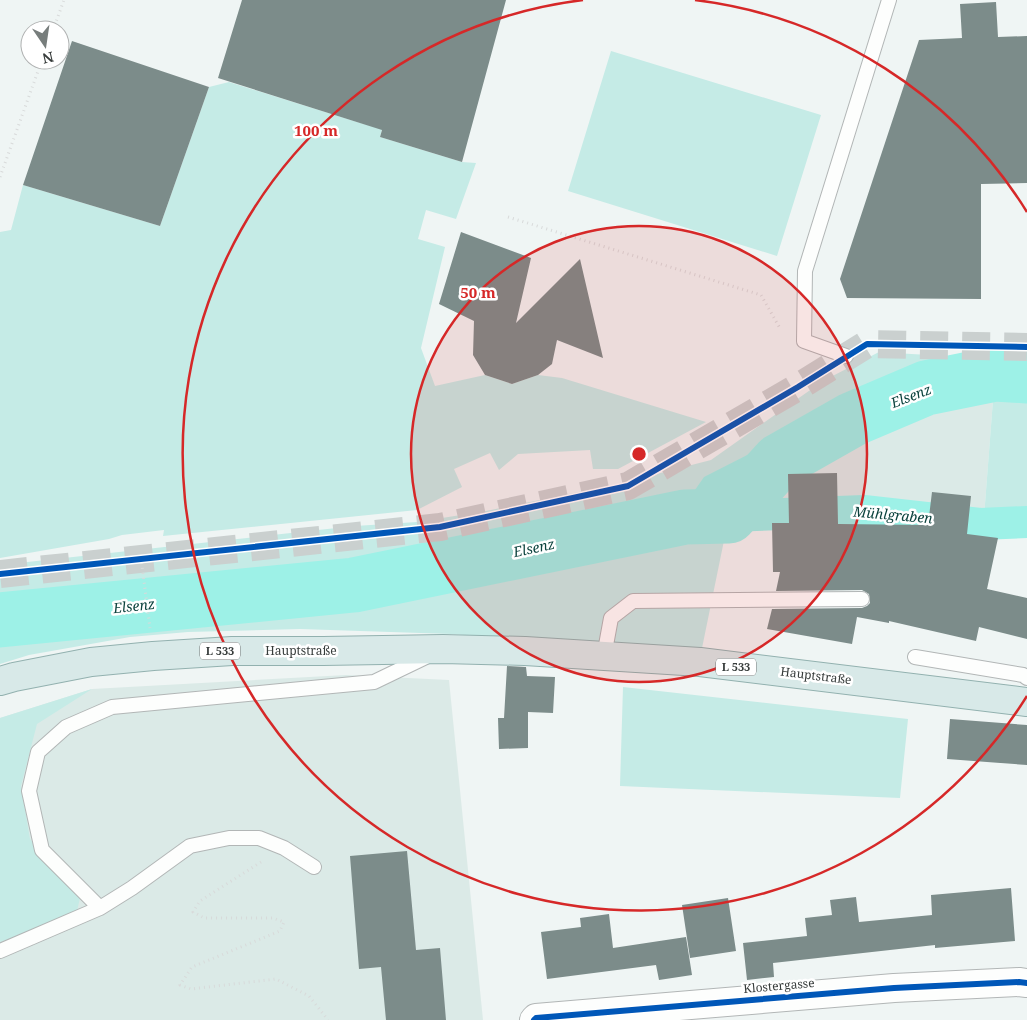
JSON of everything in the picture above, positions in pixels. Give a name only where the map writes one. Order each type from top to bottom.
[{"type":"main road","name":"Hauptstraße","points":[[0,681],[91,662],[232,650],[443,649],[525,651],[700,662],[1027,702]]},
{"type":"street","name":"Klostergasse","points":[[534,1020],[536,1018],[894,988],[1027,983]]},
{"type":"lane","points":[[846,356],[804,341],[805,271],[889,0]]},
{"type":"lane","points":[[604,656],[611,618],[633,601],[862,599]]},
{"type":"lane","points":[[100,908],[42,850],[29,791],[38,752],[66,728],[112,707],[374,682],[443,649]]},
{"type":"lane","points":[[915,658],[1023,675],[1027,678]]},
{"type":"lane","points":[[0,951],[100,908],[132,888],[190,846],[229,838],[259,838],[284,848],[314,867]]},
{"type":"path","points":[[57,20],[64,0]]},
{"type":"path","points":[[0,177],[38,70]]},
{"type":"path","points":[[508,217],[761,296],[786,339],[804,341]]},
{"type":"path","points":[[141,558],[150,630]]},
{"type":"path","points":[[284,848],[200,901],[193,912],[204,918],[274,918],[284,922],[280,931],[192,967],[180,984],[191,989],[276,979],[309,996],[328,1020]]},
{"type":"shaded area","points":[[611,51],[821,115],[777,256],[568,191]]},
{"type":"shaded area","points":[[229,82],[382,129],[380,137],[462,162],[476,163],[456,219],[426,210],[418,239],[445,247],[421,348],[435,386],[485,375],[512,384],[538,375],[562,378],[706,422],[618,469],[593,469],[590,450],[518,454],[499,470],[490,453],[454,469],[462,487],[417,510],[163,536],[164,530],[122,535],[109,539],[0,558],[0,232],[11,230],[23,185],[160,226],[209,87]]},
{"type":"shaded area","points":[[879,352],[1027,359],[1027,529],[983,530],[995,374],[926,388],[853,419],[759,449],[688,500],[680,520],[729,516],[701,653],[451,634],[300,629],[188,632],[130,637],[29,655],[0,664],[0,565],[355,526],[417,522],[486,511],[618,484],[711,460],[823,381]]},
{"type":"shaded area","points":[[995,374],[983,530],[859,515],[729,516],[779,461],[853,419],[926,388]]},
{"type":"shaded area","points":[[346,675],[449,680],[483,1020],[0,1020],[0,718],[92,689]]},
{"type":"shaded area","points":[[623,687],[908,719],[900,798],[620,786]]},
{"type":"shaded area","points":[[92,689],[37,724],[21,786],[30,839],[72,884],[80,898],[77,911],[61,921],[0,942],[0,718]]},
{"type":"water","points":[[853,419],[779,461],[729,516],[685,517],[688,500],[704,477],[759,449]]},
{"type":"building","points":[[242,0],[506,0],[462,162],[380,137],[382,130],[218,78]]},
{"type":"building","points":[[996,2],[998,37],[1027,36],[1027,183],[981,184],[981,299],[847,298],[840,279],[919,40],[962,38],[960,4]]},
{"type":"building","points":[[72,41],[209,87],[160,226],[23,185],[62,70],[70,70],[70,47]]},
{"type":"building","points":[[461,232],[531,258],[516,323],[580,259],[603,358],[557,340],[552,364],[538,375],[512,384],[485,375],[473,355],[474,321],[439,304]]},
{"type":"building","points":[[837,473],[838,524],[928,525],[932,492],[971,496],[967,534],[998,538],[987,589],[1027,598],[1027,639],[979,627],[976,641],[889,621],[889,623],[857,617],[852,644],[767,629],[772,609],[862,608],[870,603],[869,594],[862,590],[776,591],[780,572],[773,572],[772,523],[789,523],[788,474]]},
{"type":"building","points":[[507,666],[526,667],[527,676],[555,677],[553,713],[528,712],[528,748],[499,749],[498,718],[504,718]]},
{"type":"building","points":[[950,719],[1027,725],[1027,765],[947,759]]},
{"type":"building","points":[[407,851],[416,950],[440,948],[446,1020],[386,1020],[381,967],[359,969],[350,856]]},
{"type":"building","points":[[1011,888],[1015,941],[935,948],[935,945],[773,963],[774,977],[747,980],[743,943],[807,936],[805,918],[832,915],[830,900],[856,897],[859,922],[932,915],[931,895]]},
{"type":"building","points":[[728,898],[736,951],[690,958],[682,905]]},
{"type":"building","points":[[609,914],[613,948],[686,937],[692,975],[659,980],[656,965],[547,979],[541,932],[581,927],[580,918]]},
{"type":"waterway","name":"Elsenz","points":[[0,620],[354,585],[685,517],[729,516],[779,461],[853,419],[926,388],[995,374],[1027,376]]},
{"type":"waterway","name":"Mühlgraben","points":[[729,516],[864,511],[980,524],[1027,522]]},
{"type":"tunnel","points":[[0,574],[440,527],[628,486],[798,387],[867,344],[1027,347]]},
{"type":"cycle path","points":[[0,574],[440,527],[628,486],[798,387],[867,344],[1027,347]]},
{"type":"cycle path","points":[[534,1020],[536,1018],[894,988],[1027,983]]}]
